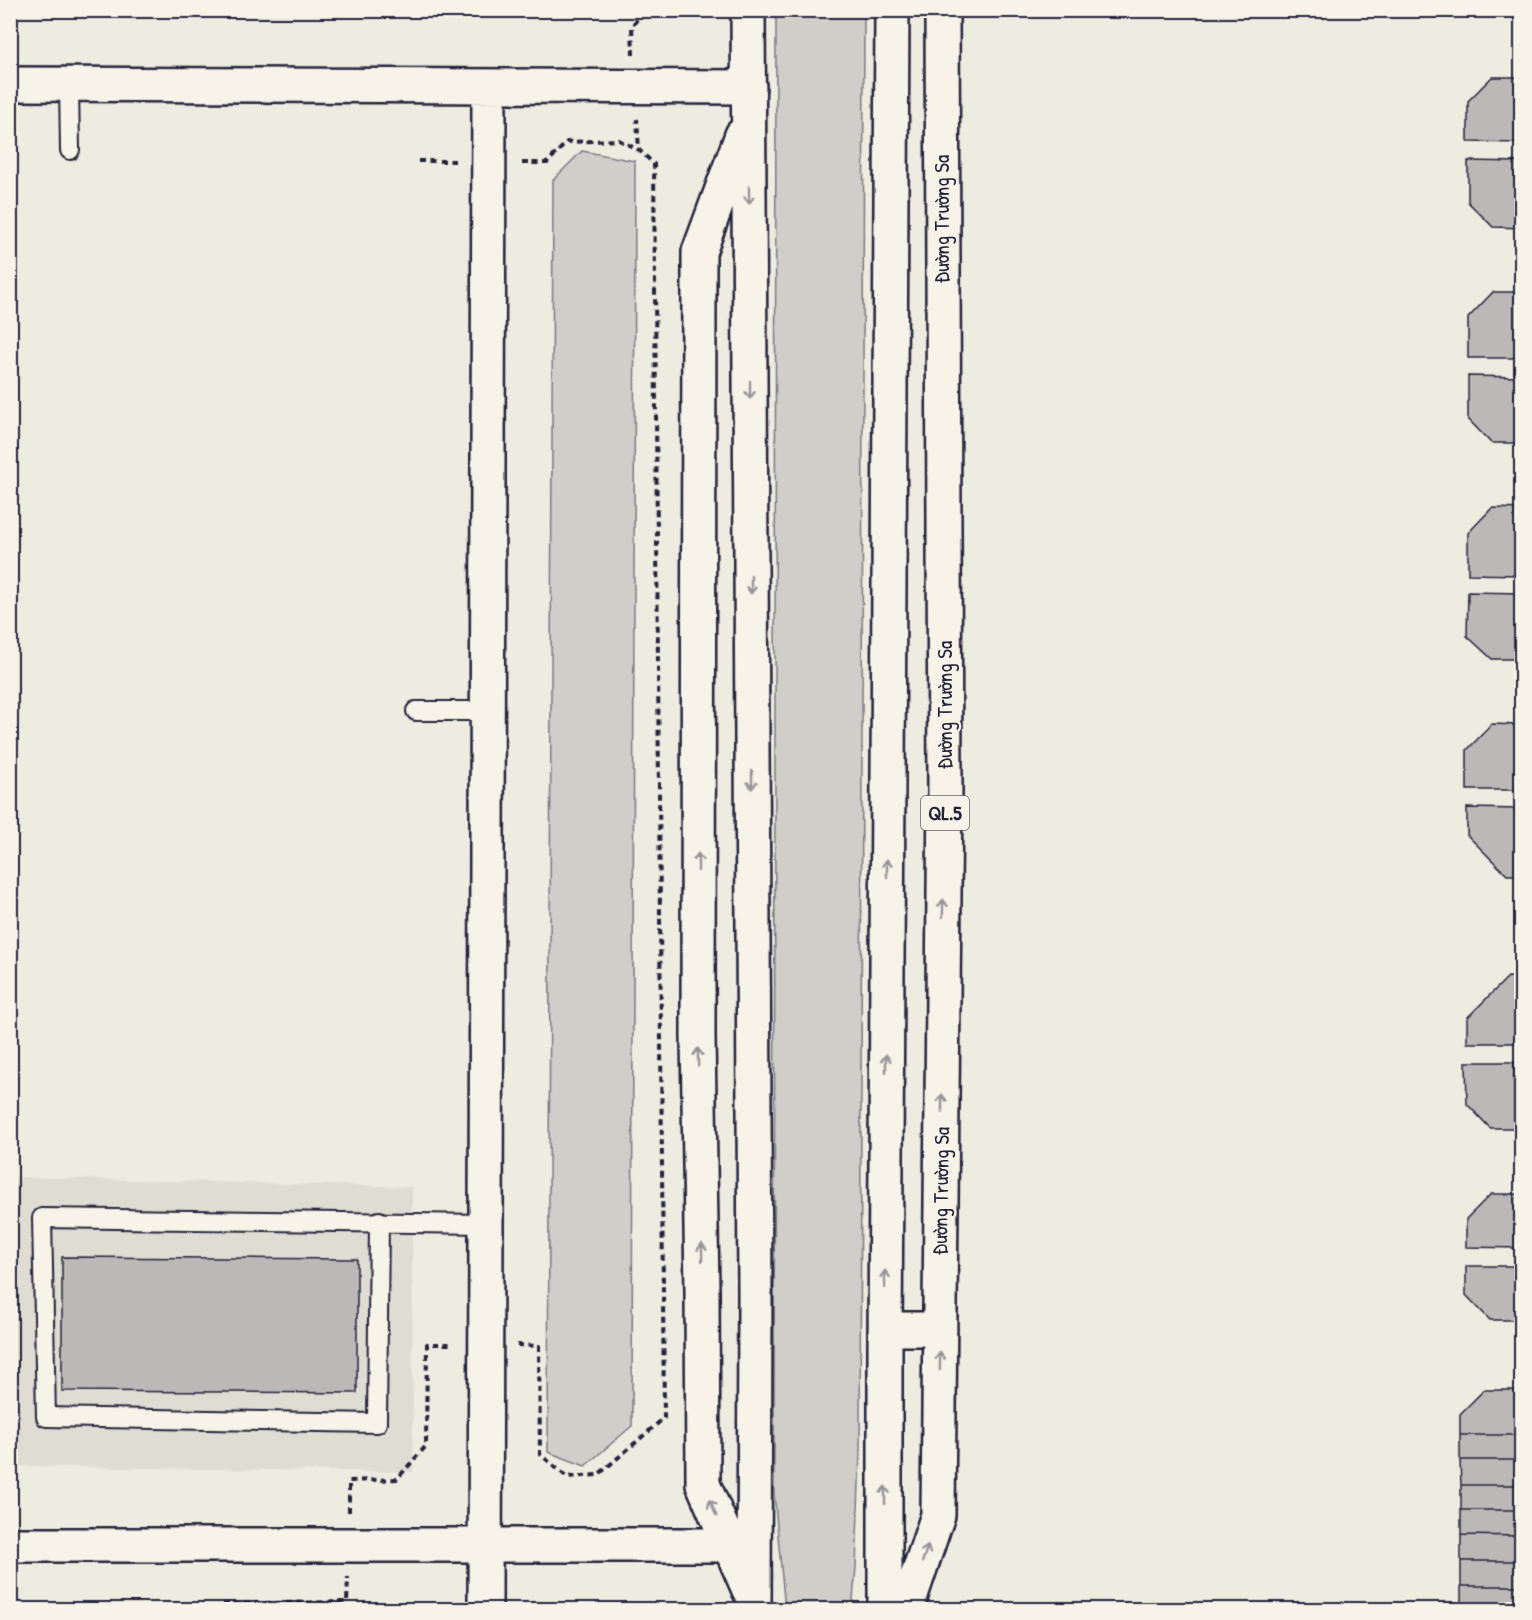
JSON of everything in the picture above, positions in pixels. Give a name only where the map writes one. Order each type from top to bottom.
[{"type":"main road","points":[[748,10],[755,1294],[754,1605]]},
{"type":"main road","points":[[885,1610],[892,10]]},
{"type":"main road","name":"Đường Trường Sa","points":[[906,1610],[938,1515],[945,790],[942,10]]},
{"type":"main road","points":[[10,84],[634,87],[749,101]]},
{"type":"main road","points":[[485,1610],[489,86]]},
{"type":"main road","points":[[749,101],[699,252],[698,1037],[703,1484],[754,1605]]},
{"type":"main road","points":[[702,1291],[755,1294]]},
{"type":"main road","points":[[885,1329],[940,1329]]},
{"type":"main road","points":[[10,1545],[729,1545]]},
{"type":"lane","points":[[69,84],[70,150]]},
{"type":"lane","points":[[416,711],[487,711]]},
{"type":"lane","points":[[379,1221],[377,1423],[45,1417],[42,1218],[379,1221],[486,1224]]},
{"type":"path","points":[[639,150],[632,26],[644,10]]},
{"type":"path","points":[[228,1610],[223,1604],[346,1602],[349,1481],[397,1479],[426,1446],[427,1344],[539,1346],[540,1454],[567,1477],[598,1474],[664,1418],[654,164],[639,150],[619,140],[567,142],[547,163],[418,161]]},
{"type":"shaded area","points":[[776,11],[864,11],[860,1454],[852,1610],[785,1609],[774,1493]]},
{"type":"shaded area","points":[[582,151],[635,161],[632,1426],[585,1466],[548,1452],[553,180]]},
{"type":"shaded area","points":[[11,1177],[412,1187],[413,1472],[11,1466]]},
{"type":"building","points":[[1492,77],[1522,77],[1522,143],[1468,142],[1468,101]]},
{"type":"building","points":[[1468,161],[1522,162],[1522,228],[1493,227],[1468,202]]},
{"type":"building","points":[[1493,292],[1522,292],[1522,358],[1468,358],[1468,318]]},
{"type":"building","points":[[1468,376],[1521,377],[1521,443],[1491,443],[1468,419]]},
{"type":"building","points":[[1492,508],[1522,509],[1521,575],[1468,574],[1468,533]]},
{"type":"building","points":[[1468,592],[1522,593],[1521,659],[1492,659],[1467,636]]},
{"type":"building","points":[[1492,724],[1520,725],[1520,790],[1467,790],[1467,750]]},
{"type":"building","points":[[1467,808],[1522,809],[1522,875],[1507,875],[1467,835]]},
{"type":"building","points":[[1508,977],[1522,978],[1522,1043],[1467,1043],[1467,1018]]},
{"type":"building","points":[[1466,1062],[1514,1062],[1514,1128],[1490,1128],[1467,1104]]},
{"type":"building","points":[[1514,1062],[1522,1062],[1522,1128],[1514,1128]]},
{"type":"building","points":[[1491,1194],[1520,1194],[1520,1248],[1466,1247],[1466,1219]]},
{"type":"building","points":[[1520,1194],[1522,1194],[1522,1248],[1520,1248]]},
{"type":"building","points":[[62,1257],[357,1259],[357,1393],[62,1391]]},
{"type":"building","points":[[1466,1266],[1520,1266],[1520,1320],[1490,1320],[1466,1295]]},
{"type":"building","points":[[1484,1390],[1522,1390],[1522,1435],[1460,1435],[1460,1414]]},
{"type":"building","points":[[1460,1435],[1522,1435],[1522,1460],[1460,1460]]},
{"type":"building","points":[[1460,1460],[1522,1460],[1522,1485],[1461,1485]]},
{"type":"building","points":[[1461,1485],[1522,1485],[1522,1510],[1461,1510]]},
{"type":"building","points":[[1461,1510],[1522,1510],[1522,1536],[1461,1535]]},
{"type":"building","points":[[1461,1535],[1522,1536],[1522,1561],[1461,1561]]},
{"type":"building","points":[[1461,1561],[1522,1561],[1522,1586],[1461,1586]]},
{"type":"building","points":[[1461,1586],[1522,1586],[1522,1610],[1461,1610]]}]
